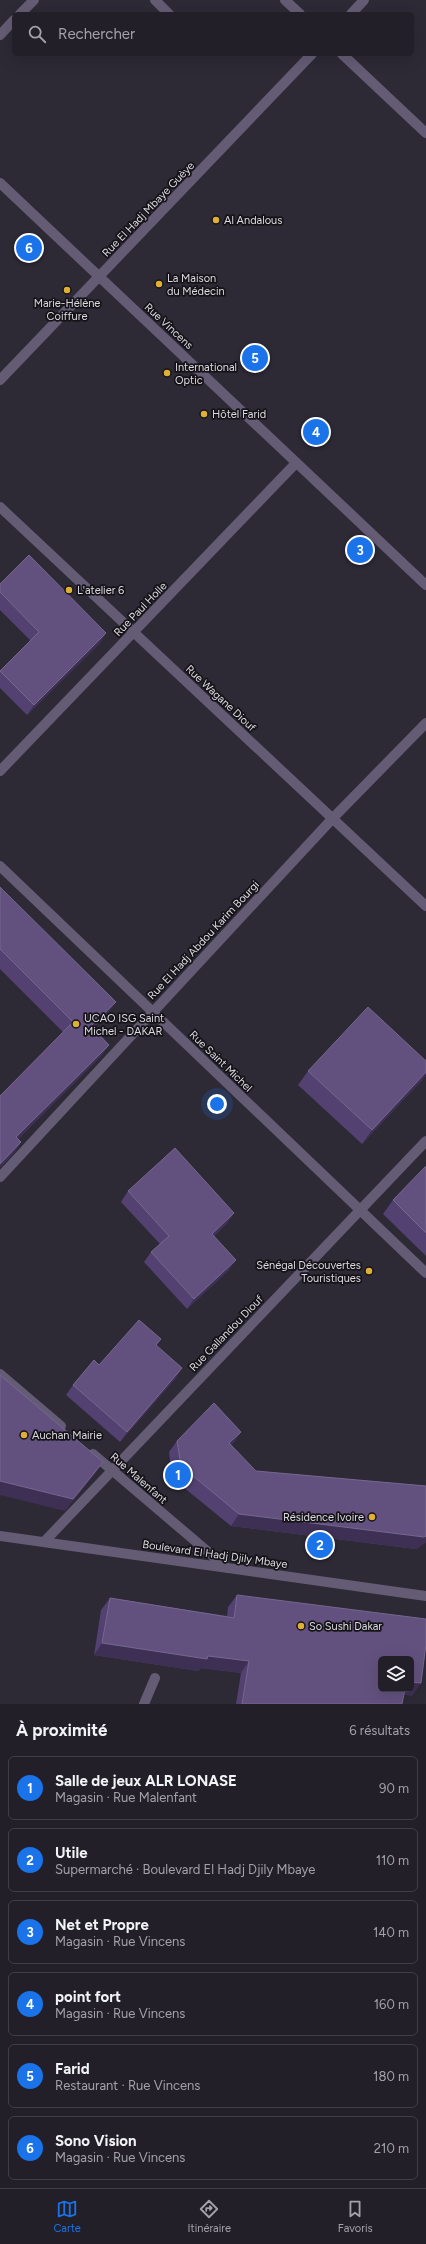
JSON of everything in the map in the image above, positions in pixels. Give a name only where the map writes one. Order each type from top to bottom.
[{"type":"street","points":[[22,12],[34,0]]},
{"type":"street","points":[[155,0],[167,12]]},
{"type":"street","points":[[285,0],[298,12]]},
{"type":"street","points":[[353,12],[364,0]]},
{"type":"street","points":[[0,35],[12,22]]},
{"type":"street","name":"Rue El Hadj Mbaye Guèye","points":[[0,380],[310,56]]},
{"type":"street","points":[[344,56],[426,133]]},
{"type":"street","name":"Rue Vincens","points":[[0,183],[426,585]]},
{"type":"street","name":"Rue Paul Holle","points":[[0,771],[296,463]]},
{"type":"street","name":"Rue Wagane Diouf","points":[[0,507],[426,906]]},
{"type":"street","name":"Rue El Hadj Abdou Karim Bourgi","points":[[0,1177],[333,818],[426,722]]},
{"type":"street","name":"Rue Saint Michel","points":[[0,866],[426,1273]]},
{"type":"street","name":"Rue Gallandou Diouf","points":[[44,1542],[426,1141]]},
{"type":"street","points":[[0,1374],[71,1435]]},
{"type":"street","name":"Rue Malenfant","points":[[83,1445],[226,1568]]},
{"type":"street","name":"Boulevard El Hadj Djily Mbaye","points":[[0,1536],[426,1596]]},
{"type":"street","points":[[144,1704],[155,1678]]},
{"type":"building","points":[[29,555],[106,633],[34,705],[0,671],[39,632],[0,592],[0,584]]},
{"type":"building","name":"UCAO ISG Saint Michel - DAKAR","points":[[0,887],[116,1002],[91,1026],[109,1045],[16,1137],[21,1142],[0,1164],[0,1096],[73,1022],[0,949]]},
{"type":"building","points":[[368,1007],[426,1061],[426,1072],[372,1130],[308,1071]]},
{"type":"building","points":[[175,1148],[234,1213],[212,1234],[236,1260],[194,1299],[151,1252],[169,1236],[128,1191]]},
{"type":"building","points":[[426,1166],[426,1233],[393,1200]]},
{"type":"building","points":[[139,1320],[161,1339],[156,1345],[182,1368],[127,1432],[73,1385],[94,1360],[99,1365]]},
{"type":"building","name":"Auchan Mairie","points":[[0,1375],[103,1462],[73,1499],[0,1481]]},
{"type":"building","points":[[214,1403],[241,1432],[229,1443],[256,1471],[426,1486],[426,1536],[424,1537],[239,1514],[181,1466],[177,1441]]},
{"type":"building","points":[[237,1595],[426,1619],[426,1644],[421,1683],[414,1682],[414,1656],[378,1656],[378,1692],[404,1692],[402,1704],[242,1704],[249,1661],[208,1656],[207,1659],[102,1643],[110,1598],[234,1618]]},
{"type":"place","name":"Al Andalous","points":[[216,220]]},
{"type":"place","name":"Sono Vision","points":[[29,248]]},
{"type":"place","name":"La Maison du Médecin","points":[[159,284]]},
{"type":"place","name":"Marie-Hélène Coiffure","points":[[67,290]]},
{"type":"place","name":"Farid","points":[[255,358]]},
{"type":"place","name":"International Optic","points":[[167,373]]},
{"type":"place","name":"Hôtel Farid","points":[[204,414]]},
{"type":"place","name":"point fort","points":[[316,432]]},
{"type":"place","name":"Net et Propre","points":[[360,550]]},
{"type":"place","name":"L'atelier 6","points":[[69,590]]},
{"type":"place","name":"UCAO ISG Saint Michel - DAKAR","points":[[76,1024]]},
{"type":"place","name":"Sénégal Découvertes Touristiques","points":[[369,1271]]},
{"type":"place","name":"Auchan Mairie","points":[[24,1435]]},
{"type":"place","name":"Salle de jeux ALR LONASE","points":[[178,1475]]},
{"type":"place","name":"Résidence Ivoire","points":[[372,1517]]},
{"type":"place","name":"Utile","points":[[320,1545]]},
{"type":"place","name":"So Sushi Dakar","points":[[301,1626]]}]
